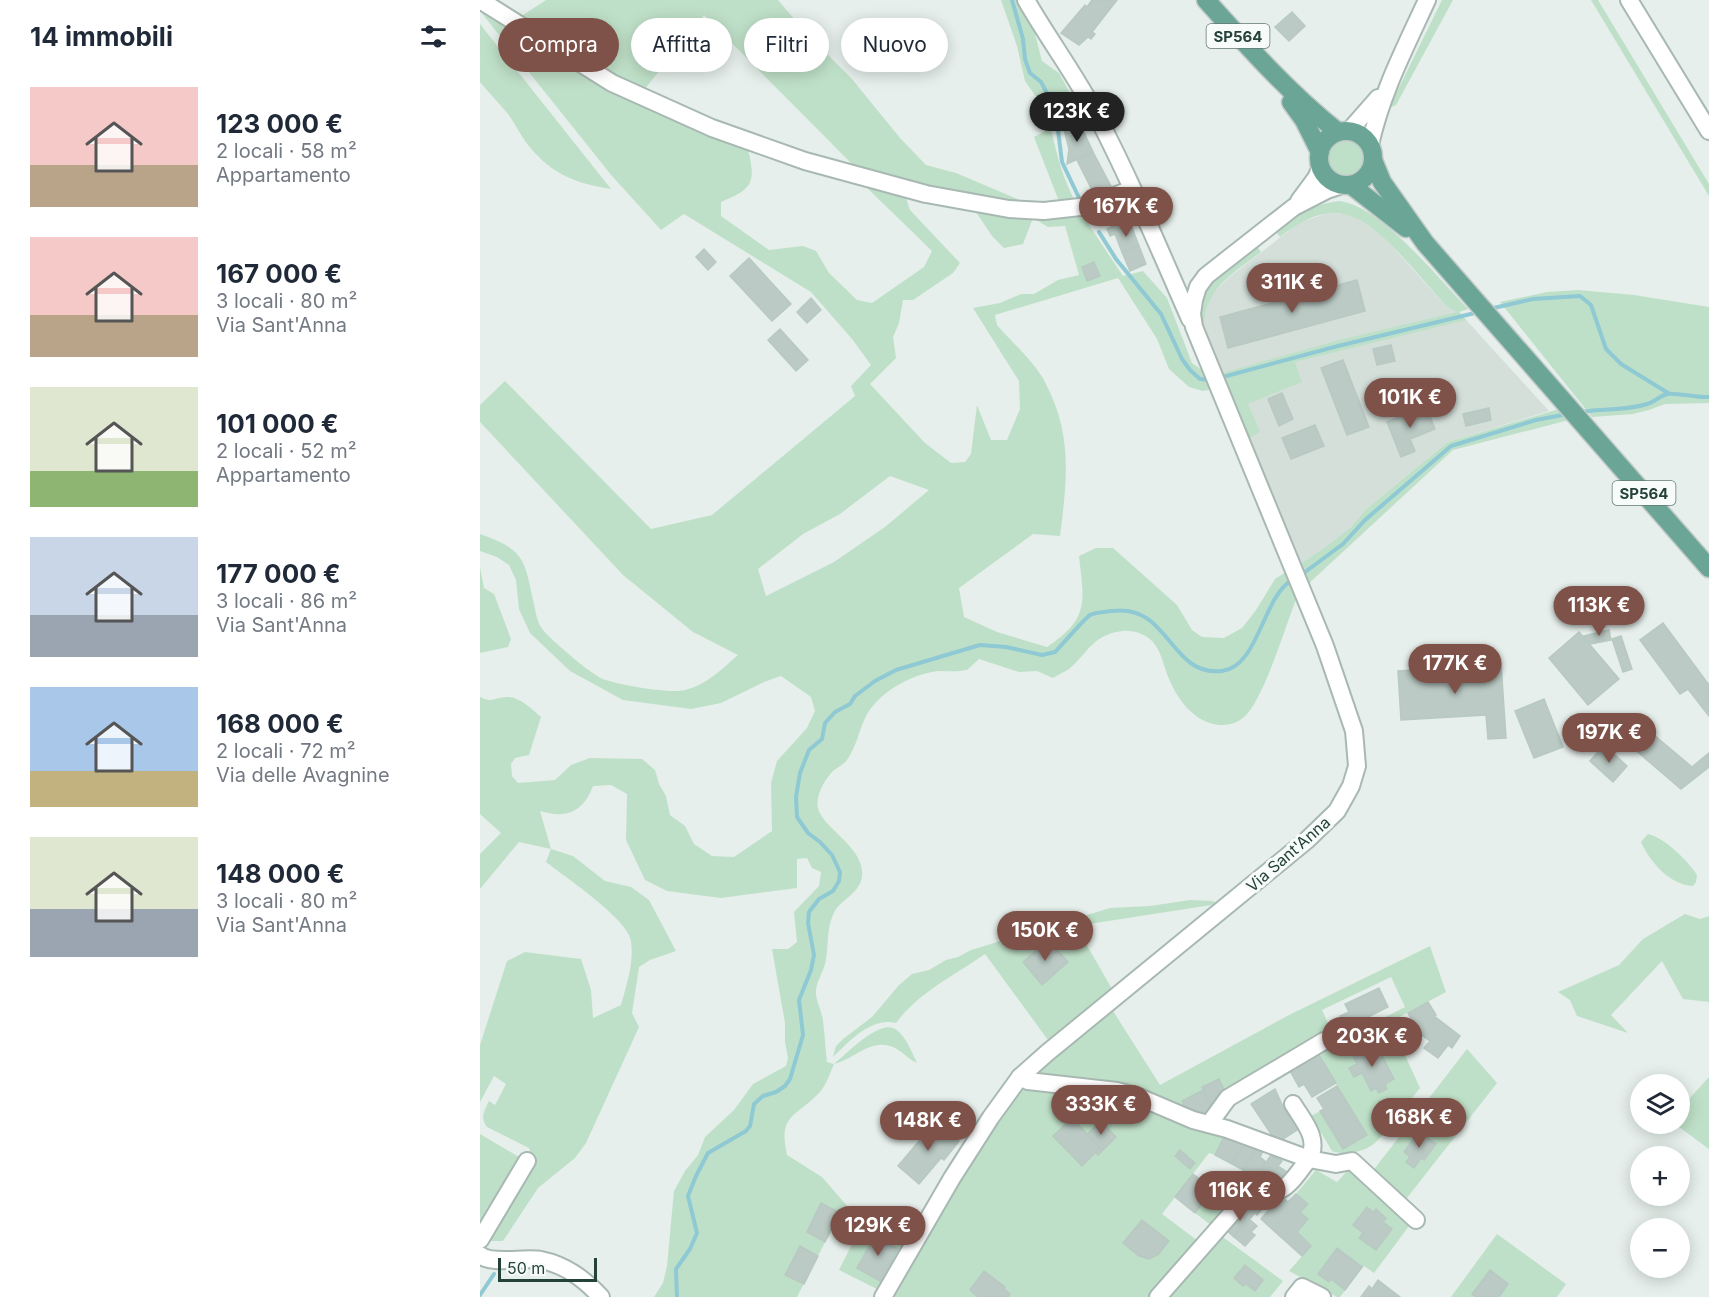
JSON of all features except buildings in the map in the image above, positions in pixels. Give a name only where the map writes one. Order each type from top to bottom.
[{"type":"main road","name":"SP564","points":[[1206,0],[1270,71],[1312,111],[1344,132],[1365,138],[1382,182],[1425,243],[1709,568]]},
{"type":"main road","name":"SP564","points":[[1270,71],[1304,120],[1329,179],[1347,185],[1425,243]]},
{"type":"main road","points":[[1320,159],[1326,140],[1344,132]]},
{"type":"main road","points":[[1347,185],[1366,176],[1372,153]]},
{"type":"street","points":[[480,0],[612,84],[712,128],[816,165],[926,194],[1009,209],[1044,211],[1089,206],[1132,189]]},
{"type":"street","points":[[1026,0],[1097,117],[1194,327]]},
{"type":"street","points":[[1372,153],[1376,117],[1427,0]]},
{"type":"street","points":[[1629,0],[1709,131]]},
{"type":"street","points":[[1344,132],[1387,88]]},
{"type":"street","name":"Via Sant'Anna","points":[[1294,207],[1307,191],[1320,159]]},
{"type":"street","name":"Via Sant'Anna","points":[[884,1297],[952,1178],[1020,1077],[1307,840],[1325,824],[1345,799],[1351,786],[1357,766],[1354,731],[1325,646],[1194,327],[1192,314],[1198,287],[1206,276],[1294,207],[1310,197],[1347,185]]},
{"type":"street","points":[[1209,1124],[1228,1098],[1324,1041]]},
{"type":"street","points":[[1020,1077],[1028,1081],[1117,1091],[1309,1159],[1336,1164],[1353,1161],[1416,1220]]},
{"type":"street","points":[[1158,1297],[1246,1197],[1256,1192],[1282,1190],[1309,1159],[1313,1139],[1293,1104]]},
{"type":"street","points":[[480,1240],[526,1161]]},
{"type":"street","points":[[480,1255],[488,1260],[547,1261],[575,1273],[585,1280],[600,1297]]},
{"type":"street","points":[[1294,1297],[1302,1287],[1322,1297]]},
{"type":"shaded area","points":[[1327,213],[1356,217],[1381,234],[1445,305],[1458,311],[1549,411],[1448,442],[1366,509],[1351,527],[1297,566],[1204,333],[1203,323],[1210,297],[1228,278],[1299,223]]},
{"type":"green space","points":[[546,0],[778,0],[793,18],[744,18],[744,55],[732,43],[732,18],[707,18],[704,15],[702,18],[631,18],[631,72],[658,72],[644,90],[606,72],[619,72],[619,18],[520,17]]},
{"type":"green space","points":[[1001,0],[1022,0],[1030,15],[1042,61],[1059,73],[1082,115],[1051,129],[1067,185],[1076,203],[1060,204],[1034,137],[1051,128],[1041,104],[1025,81],[1017,46]]},
{"type":"green space","points":[[1442,0],[1453,0],[1396,105],[1389,108]]},
{"type":"green space","points":[[1591,0],[1598,0],[1709,184],[1709,196]]},
{"type":"green space","points":[[480,8],[499,18],[498,34],[480,11]]},
{"type":"green space","points":[[480,24],[498,47],[498,72],[518,72],[611,189],[573,180],[543,161],[525,141],[508,114],[480,82]]},
{"type":"green space","points":[[829,56],[841,68],[841,72],[845,72],[852,79],[900,138],[926,165],[956,173],[1029,204],[945,193],[854,166],[761,72],[829,72]]},
{"type":"green space","points":[[529,72],[602,72],[748,149],[752,170],[750,183],[740,193],[721,202],[721,216],[769,250],[803,246],[816,251],[829,273],[857,300],[872,303],[924,267],[932,251],[861,182],[905,195],[910,210],[960,263],[953,273],[913,300],[903,300],[899,323],[893,337],[896,358],[870,384],[925,443],[951,463],[965,462],[971,454],[977,405],[991,440],[1007,440],[1020,409],[1019,381],[973,308],[1000,303],[1021,294],[1034,294],[1058,280],[1079,275],[1065,226],[1048,227],[1033,218],[1023,244],[1004,248],[992,236],[974,209],[1081,213],[1123,276],[1143,271],[1167,298],[1192,363],[1202,370],[1212,389],[1203,391],[1189,387],[1169,369],[1157,339],[1118,278],[995,315],[997,325],[1041,375],[1054,402],[1064,439],[1065,496],[1060,536],[1033,534],[959,588],[964,617],[997,632],[1047,647],[1061,637],[1077,618],[1082,597],[1079,556],[1096,548],[1113,548],[1177,605],[1192,630],[1202,637],[1224,638],[1242,628],[1275,579],[1286,572],[1297,597],[1260,694],[1247,715],[1230,724],[1210,723],[1193,714],[1175,692],[1160,653],[1152,641],[1142,634],[1127,631],[1113,633],[1098,640],[1069,669],[1053,678],[1037,671],[1019,672],[979,659],[967,670],[930,672],[909,679],[889,691],[867,714],[850,755],[827,778],[819,793],[817,803],[821,816],[857,856],[862,876],[857,888],[833,915],[829,927],[825,964],[816,990],[823,1021],[827,1062],[834,1064],[821,1090],[791,1118],[785,1132],[787,1155],[822,1177],[854,1214],[861,1218],[858,1223],[840,1213],[797,1297],[654,1297],[663,1283],[667,1266],[674,1191],[685,1171],[698,1155],[705,1137],[734,1110],[753,1084],[786,1066],[788,1058],[785,1023],[772,949],[788,949],[797,942],[794,912],[819,886],[821,872],[812,868],[807,858],[797,859],[797,888],[721,898],[667,891],[645,880],[626,840],[627,794],[611,785],[593,786],[584,802],[573,811],[558,814],[540,811],[551,849],[519,842],[480,889],[480,854],[501,833],[480,814],[480,697],[488,700],[504,697],[517,699],[541,717],[529,755],[515,758],[511,764],[512,776],[518,783],[555,780],[571,765],[590,758],[642,759],[655,770],[666,796],[670,815],[685,826],[694,844],[712,856],[734,857],[772,831],[771,783],[777,761],[807,728],[815,711],[811,697],[781,676],[721,703],[691,709],[623,700],[570,671],[530,633],[519,609],[516,580],[509,565],[497,557],[480,551],[480,534],[515,552],[525,567],[541,627],[547,635],[590,671],[603,679],[644,688],[678,691],[693,688],[720,671],[738,655],[693,632],[623,575],[480,422],[480,405],[505,381],[651,529],[712,515],[855,396],[851,386],[871,365],[852,339],[811,292],[684,214],[661,230],[612,176]],"holes":[[[890,476],[929,490],[885,527],[834,562],[766,596],[758,569],[803,534],[840,514]]]},
{"type":"green space","points":[[1346,141],[1358,146],[1363,158],[1358,170],[1346,175],[1334,170],[1329,158],[1334,146]]},
{"type":"green space","points":[[1339,201],[1372,215],[1408,245],[1468,309],[1459,312],[1466,320],[1295,362],[1302,382],[1248,404],[1260,432],[1246,440],[1219,374],[1339,340],[1457,312],[1445,305],[1381,236],[1354,217],[1341,213],[1327,213],[1297,225],[1280,237],[1274,229],[1305,210]]},
{"type":"green space","points":[[1255,244],[1261,252],[1229,276],[1213,295],[1208,305],[1204,333],[1201,307],[1211,282]]},
{"type":"green space","points":[[1578,290],[1634,295],[1709,307],[1709,403],[1665,404],[1633,414],[1592,417],[1500,302],[1547,292]]},
{"type":"green space","points":[[1559,409],[1569,420],[1453,450],[1306,586],[1297,566],[1351,527],[1366,509],[1448,442]]},
{"type":"green space","points":[[480,567],[484,588],[494,594],[511,639],[508,647],[480,653]]},
{"type":"green space","points":[[1648,834],[1655,836],[1675,850],[1688,863],[1697,875],[1693,886],[1676,882],[1655,864],[1641,842]]},
{"type":"green space","points":[[551,849],[573,856],[605,881],[631,887],[649,900],[676,951],[650,960],[639,967],[632,1013],[639,1027],[586,1143],[575,1158],[538,1188],[503,1241],[486,1241],[533,1161],[529,1148],[487,1127],[484,1121],[484,1111],[489,1101],[495,1105],[506,1084],[494,1076],[480,1102],[480,1045],[507,961],[525,952],[581,959],[591,990],[593,1018],[621,1005],[631,965],[631,941],[619,921],[595,899],[546,862]]},
{"type":"green space","points":[[1190,900],[1213,901],[1218,904],[1076,926],[1112,989],[1048,1040],[985,954],[927,993],[896,1023],[887,1022],[870,1027],[833,1057],[836,1046],[872,1017],[899,985],[912,974],[929,970],[971,950],[1110,908],[1150,906]]},
{"type":"green space","points":[[1685,914],[1700,919],[1709,916],[1709,1002],[1683,999],[1662,961],[1611,1015],[1628,1033],[1577,1016],[1570,1000],[1558,992],[1619,965],[1643,939]]},
{"type":"green space","points":[[1430,946],[1446,992],[1390,1022],[1420,1088],[1382,1136],[1361,1151],[1343,1153],[1332,1151],[1311,1116],[1320,1111],[1343,1148],[1367,1135],[1317,1052],[1405,1007],[1391,977],[1322,1010],[1331,1030],[1226,1094],[1219,1079],[1202,1087],[1203,1090],[1182,1101],[1188,1112],[1033,1076],[1113,1011],[1160,1085],[1289,1015]]},
{"type":"green space","points":[[886,1027],[893,1028],[901,1034],[917,1063],[893,1047],[885,1045],[870,1047],[834,1064],[870,1034]]},
{"type":"green space","points":[[1467,1049],[1497,1083],[1403,1203],[1372,1172]]},
{"type":"green space","points":[[1709,1077],[1709,1149],[1689,1134],[1690,1098]]},
{"type":"green space","points":[[1023,1087],[1124,1098],[1225,1135],[1215,1155],[1209,1153],[1162,1214],[1198,1241],[1150,1297],[892,1297],[965,1173]]},
{"type":"green space","points":[[480,1134],[519,1157],[480,1223]]},
{"type":"green space","points":[[1352,1166],[1412,1222],[1374,1273],[1364,1266],[1340,1297],[1337,1297],[1289,1271],[1311,1246],[1297,1232],[1308,1220],[1300,1212],[1308,1204],[1296,1194],[1316,1170],[1337,1182]]},
{"type":"green space","points":[[1216,1185],[1231,1202],[1211,1225],[1195,1213]]},
{"type":"green space","points":[[864,1220],[904,1241],[877,1289],[839,1270]]},
{"type":"green space","points":[[1497,1234],[1566,1284],[1557,1297],[1451,1297]]},
{"type":"green space","points":[[1220,1235],[1283,1281],[1270,1297],[1166,1297]]},
{"type":"waterway","points":[[1012,0],[1023,39],[1025,59],[1030,73],[1041,82],[1050,99],[1057,122],[1062,162],[1081,202]]},
{"type":"waterway","points":[[1099,232],[1116,259],[1161,314],[1182,359],[1190,370],[1200,379],[1211,380]]},
{"type":"waterway","points":[[1489,309],[1533,299],[1580,296],[1591,305],[1606,349],[1621,364],[1668,393]]},
{"type":"waterway","points":[[1219,378],[1479,312]]},
{"type":"waterway","points":[[1582,412],[1639,406],[1667,394],[1709,397]]},
{"type":"waterway","points":[[1301,575],[1343,544],[1365,520],[1451,446],[1536,420],[1568,414]]},
{"type":"waterway","points":[[677,1297],[676,1269],[690,1249],[697,1233],[688,1196],[696,1176],[708,1153],[746,1131],[750,1126],[754,1104],[763,1096],[785,1086],[790,1079],[803,1035],[799,1000],[811,970],[814,955],[808,923],[809,912],[819,899],[833,891],[839,881],[840,872],[832,855],[808,833],[797,817],[796,797],[800,773],[809,750],[822,739],[825,723],[835,712],[850,704],[855,696],[875,681],[896,670],[980,645],[1006,647],[1042,655],[1055,652],[1087,617],[1100,612],[1131,612],[1146,618],[1191,663],[1204,670],[1222,671],[1234,666],[1244,657],[1274,601],[1292,580]]},
{"type":"waterway","points":[[480,1295],[494,1274]]}]
